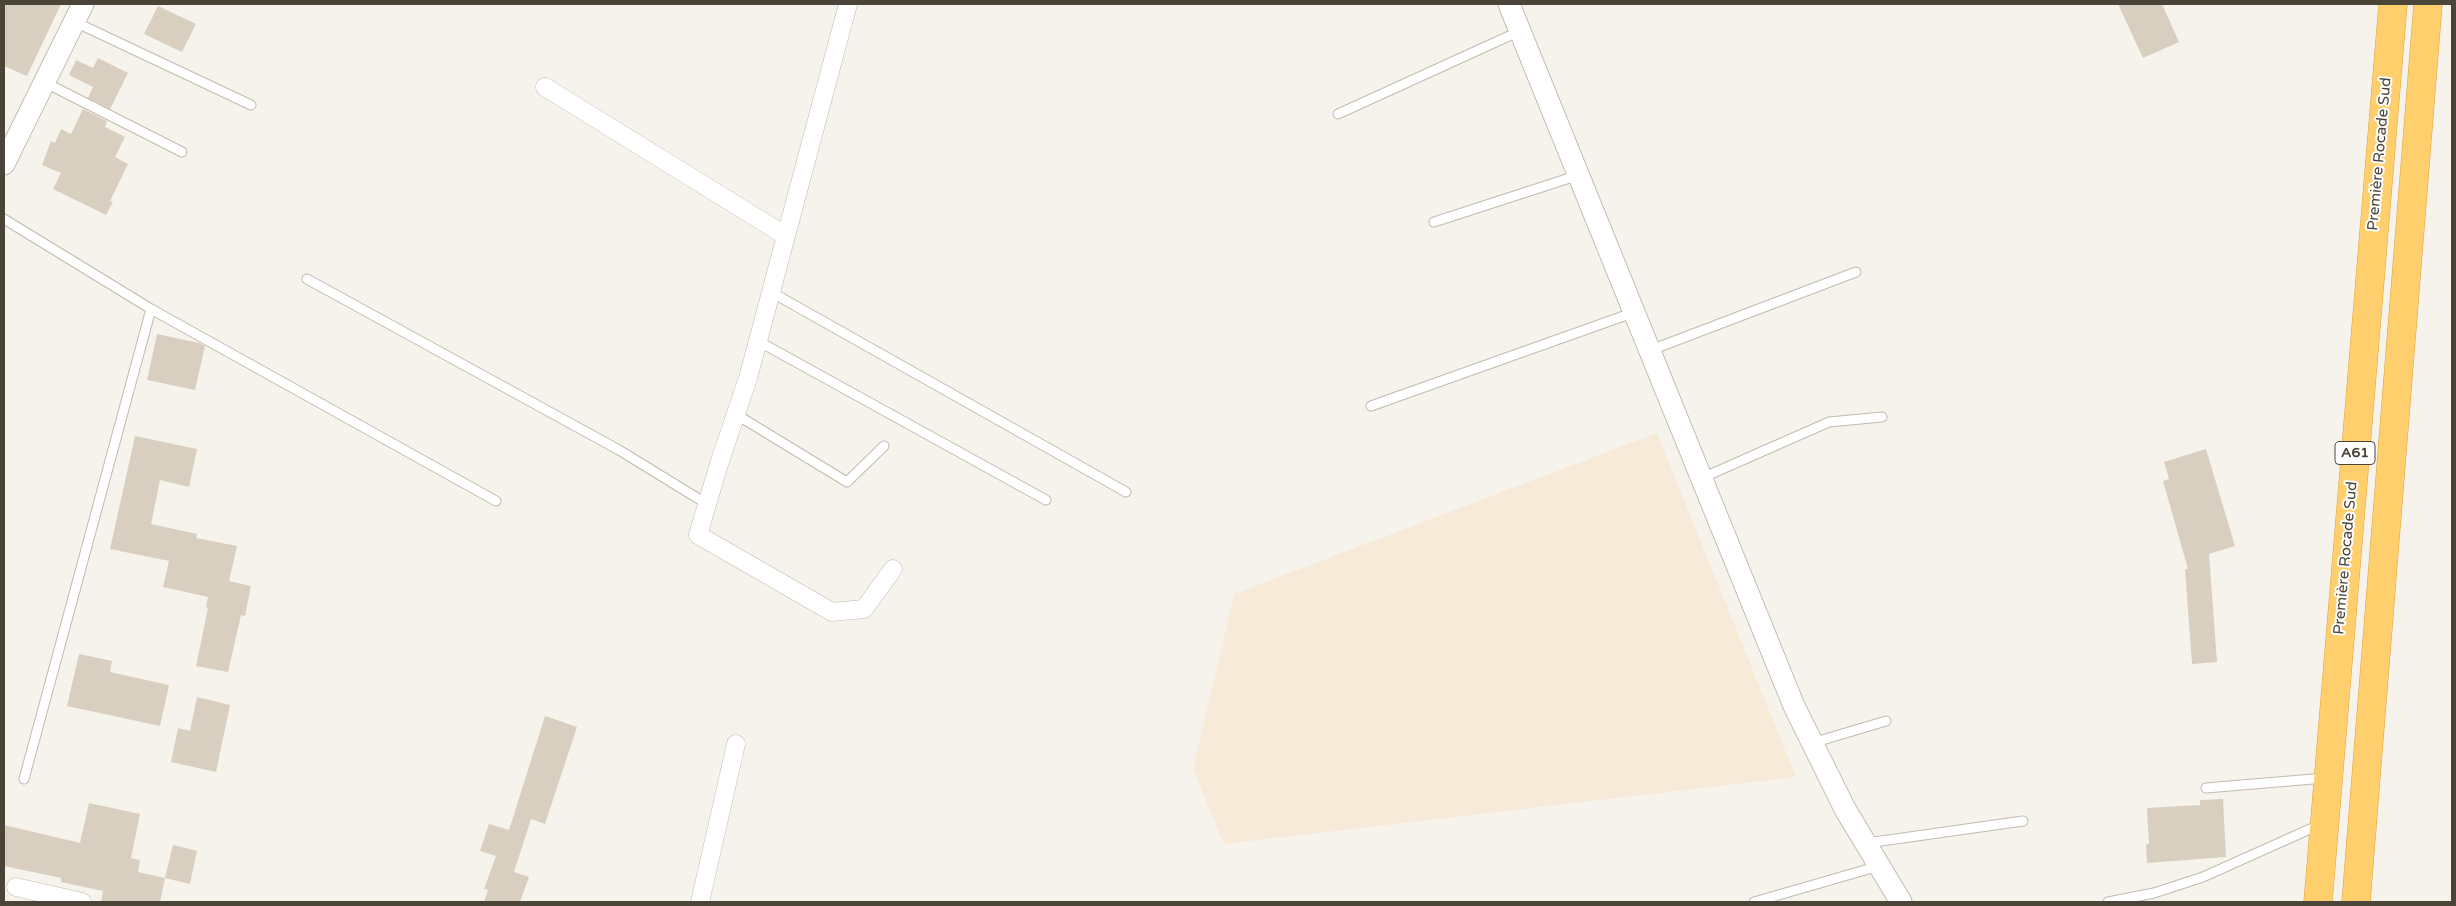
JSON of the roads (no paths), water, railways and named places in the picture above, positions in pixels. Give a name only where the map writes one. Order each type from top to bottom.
[{"type":"highway","name":"Première Rocade Sud","points":[[2318,902],[2393,4]]},
{"type":"highway","name":"A61","points":[[2356,902],[2428,4]]},
{"type":"street","points":[[848,4],[758,341],[737,415],[698,535],[832,612],[864,609],[893,569]]},
{"type":"street","points":[[1510,4],[1794,706],[1845,809],[1901,902]]},
{"type":"street","points":[[4,164],[78,13]]},
{"type":"street","points":[[545,88],[786,236]]},
{"type":"street","points":[[700,902],[736,744]]},
{"type":"street","points":[[16,887],[82,902]]},
{"type":"lane","points":[[78,13],[251,105]]},
{"type":"lane","points":[[1338,114],[1521,31]]},
{"type":"lane","points":[[44,82],[182,152]]},
{"type":"lane","points":[[1434,222],[1579,175]]},
{"type":"lane","points":[[4,219],[151,309],[496,501]]},
{"type":"lane","points":[[1651,350],[1856,272]]},
{"type":"lane","points":[[306,279],[619,450],[707,504]]},
{"type":"lane","points":[[771,292],[1126,492]]},
{"type":"lane","points":[[24,780],[151,309]]},
{"type":"lane","points":[[1371,406],[1635,312]]},
{"type":"lane","points":[[758,341],[1046,500]]},
{"type":"lane","points":[[737,415],[848,482],[884,446]]},
{"type":"lane","points":[[1702,478],[1829,422],[1882,417]]},
{"type":"lane","points":[[1812,743],[1886,721]]},
{"type":"lane","points":[[2206,788],[2328,778]]},
{"type":"lane","points":[[1866,844],[2022,821]]},
{"type":"lane","points":[[2108,902],[2154,893],[2203,877],[2324,823]]},
{"type":"lane","points":[[1754,902],[1879,865]]}]
